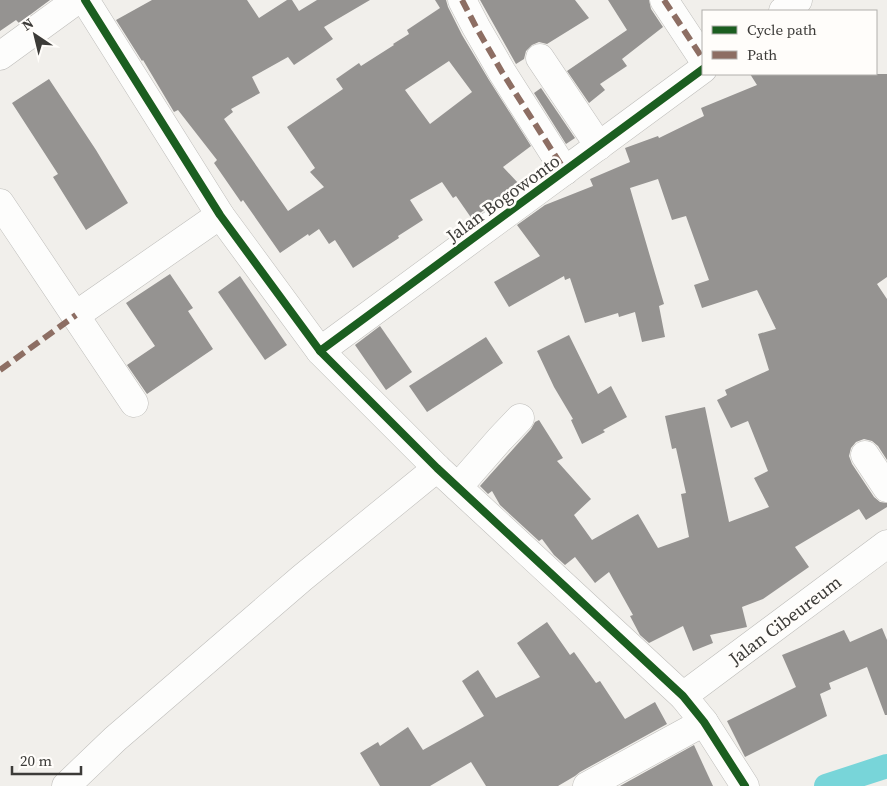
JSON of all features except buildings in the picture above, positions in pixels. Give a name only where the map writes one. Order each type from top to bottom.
[{"type":"street","points":[[0,56],[77,0]]},
{"type":"street","points":[[85,0],[220,215],[320,351],[437,468],[683,696],[704,722],[743,783]]},
{"type":"street","points":[[462,0],[498,64],[565,171]]},
{"type":"street","points":[[664,0],[702,57]]},
{"type":"street","points":[[784,10],[798,0]]},
{"type":"street","points":[[540,58],[598,146]]},
{"type":"street","name":"Jalan Bogowonto","points":[[320,351],[702,71]]},
{"type":"street","points":[[0,203],[134,403]]},
{"type":"street","points":[[76,315],[220,215]]},
{"type":"street","points":[[458,487],[520,418]]},
{"type":"street","points":[[865,455],[887,488]]},
{"type":"street","points":[[66,786],[115,739],[302,578],[437,468]]},
{"type":"street","name":"Jalan Cibeureum","points":[[683,696],[887,544]]},
{"type":"street","points":[[587,786],[704,722]]},
{"type":"waterway","points":[[826,786],[887,766]]},
{"type":"marked path","points":[[462,0],[502,72],[565,171]]},
{"type":"marked path","points":[[664,0],[702,57]]},
{"type":"marked path","points":[[0,370],[76,315]]},
{"type":"cycle path","points":[[85,0],[220,215],[320,351],[437,468],[683,696],[704,722],[745,786]]},
{"type":"cycle path","points":[[320,351],[702,70]]}]
